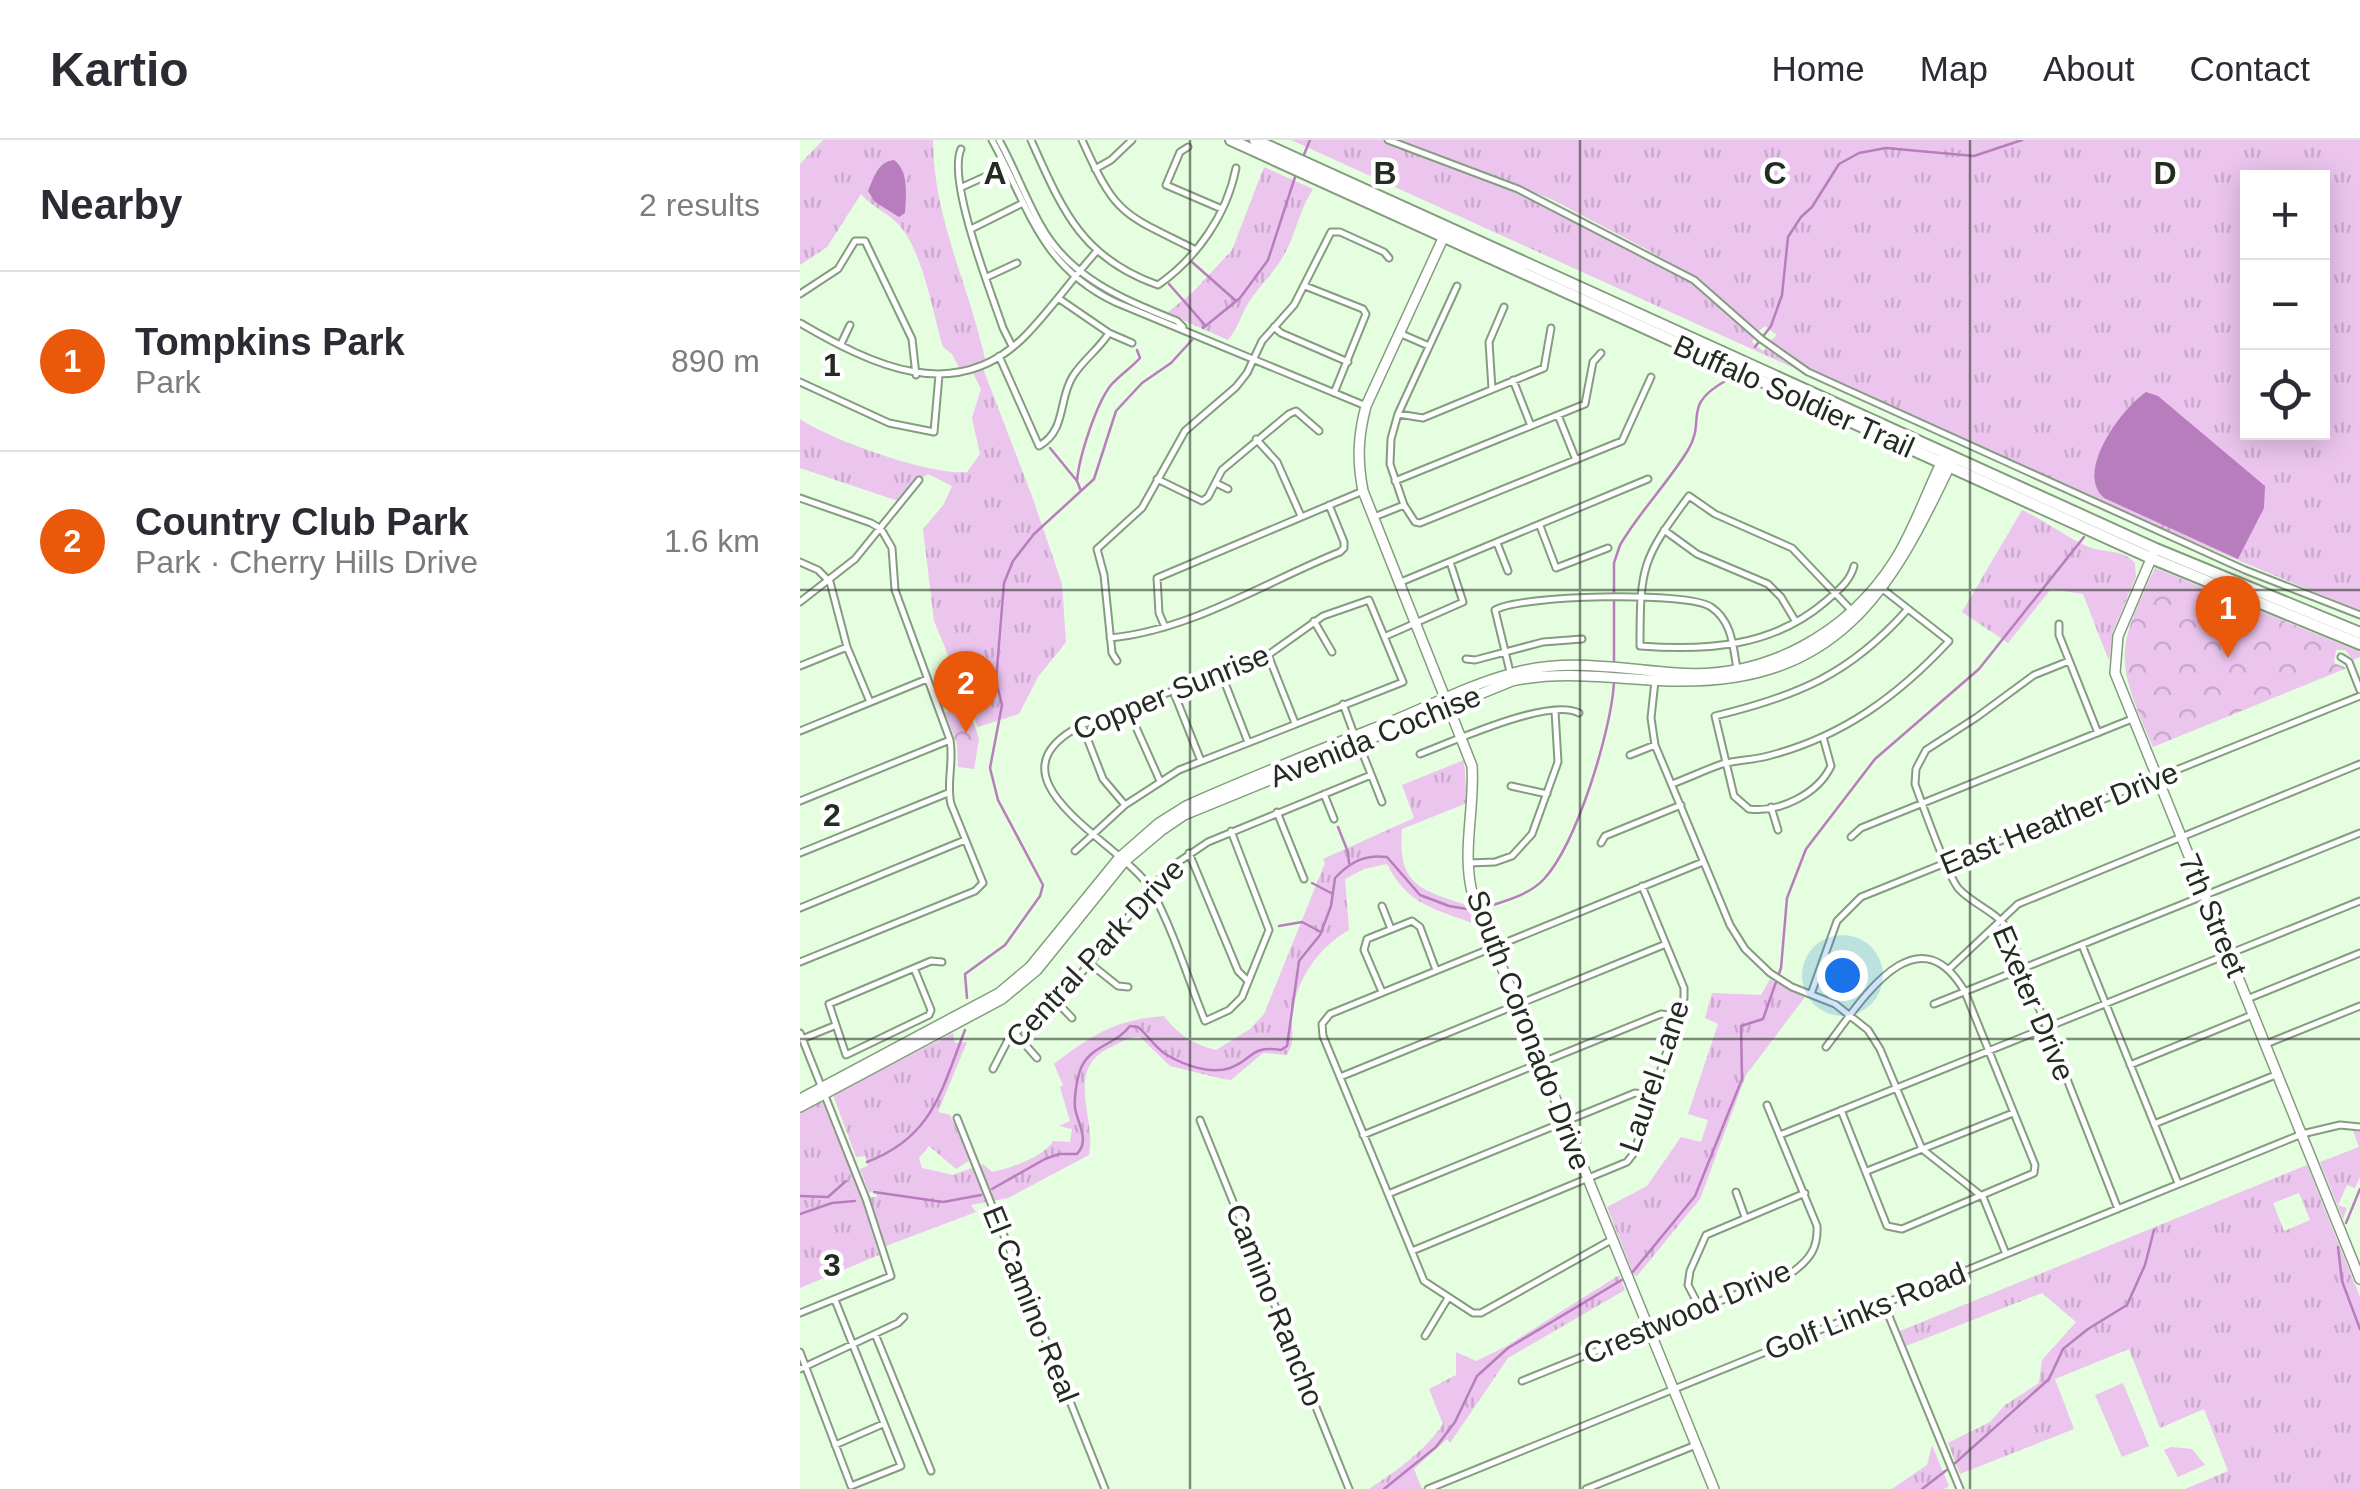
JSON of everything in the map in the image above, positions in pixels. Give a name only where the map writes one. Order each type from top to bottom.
[{"type":"main road","name":"Buffalo Soldier Trail","points":[[1231,140],[1446,232]]},
{"type":"main road","name":"Buffalo Soldier Trail","points":[[1255,140],[1446,232],[1947,461],[2360,644]]},
{"type":"main road","name":"Buffalo Soldier Trail","points":[[2154,554],[2360,633]]},
{"type":"street","points":[[995,140],[1046,247],[1106,298],[1366,406]]},
{"type":"street","points":[[1031,140],[1063,210],[1096,252],[1158,284],[1196,250],[1222,209],[1236,168]]},
{"type":"street","points":[[1082,140],[1113,200],[1128,216],[1196,250]]},
{"type":"street","points":[[1095,169],[1125,150],[1132,140]]},
{"type":"street","points":[[1388,140],[1518,189],[1694,280],[1761,338],[1808,372],[2244,570],[2360,615]]},
{"type":"street","points":[[1188,148],[1180,152],[1166,185],[1222,209]]},
{"type":"street","points":[[961,149],[957,159],[960,188],[1012,346]]},
{"type":"street","points":[[960,188],[996,172]]},
{"type":"street","points":[[971,229],[1025,202]]},
{"type":"street","points":[[1116,661],[1097,549],[1131,520],[1186,431],[1236,387],[1273,325],[1294,305],[1332,232],[1384,252],[1388,258]]},
{"type":"street","name":"South Coronado Drive","points":[[1446,232],[1366,406],[1358,436],[1363,490],[1472,766],[1474,790],[1467,864],[1474,896],[1714,1489]]},
{"type":"street","points":[[800,294],[838,269],[858,240],[865,241],[912,339],[916,375]]},
{"type":"street","points":[[800,322],[884,365],[916,375],[971,368],[1012,346],[1096,252]]},
{"type":"street","points":[[987,277],[1017,264]]},
{"type":"street","points":[[1305,286],[1366,314],[1334,393]]},
{"type":"street","points":[[1456,286],[1398,414],[1390,452],[1404,505],[1410,518],[1420,523],[1622,441],[1651,377]]},
{"type":"street","points":[[1057,297],[1109,333],[1132,343]]},
{"type":"street","points":[[1492,389],[1489,342],[1504,308]]},
{"type":"street","points":[[840,344],[850,325]]},
{"type":"street","points":[[1273,325],[1281,333],[1348,362]]},
{"type":"street","points":[[1398,414],[1423,418],[1544,368],[1552,328]]},
{"type":"street","points":[[999,356],[1039,446],[1057,428],[1072,377],[1099,350],[1109,333]]},
{"type":"street","points":[[1399,333],[1429,346]]},
{"type":"street","points":[[1395,482],[1585,404],[1594,362],[1601,353]]},
{"type":"street","points":[[800,382],[889,423],[934,432],[938,375]]},
{"type":"street","points":[[1514,380],[1531,426]]},
{"type":"street","points":[[1158,478],[1202,501],[1222,470],[1256,439],[1296,411],[1320,430]]},
{"type":"street","points":[[1558,415],[1576,460]]},
{"type":"street","points":[[1256,439],[1277,462],[1301,516]]},
{"type":"street","name":"Avenida Cochise","points":[[800,1099],[999,993],[1030,966],[1158,823],[1186,806],[1511,677],[1573,664],[1655,676],[1738,673],[1789,654],[1855,614],[1880,587],[1947,461]]},
{"type":"street","points":[[1400,582],[1648,479]]},
{"type":"street","points":[[800,602],[855,560],[919,480]]},
{"type":"street","points":[[1216,483],[1228,489]]},
{"type":"street","points":[[1164,627],[1157,578],[1363,490]]},
{"type":"street","points":[[1854,566],[1852,576],[1835,593],[1796,622],[1765,636],[1706,649],[1640,646],[1645,562],[1689,496],[1715,514],[1792,548],[1835,593],[1855,614]]},
{"type":"street","points":[[800,498],[881,529],[892,548],[895,590],[950,740],[954,761],[948,793],[982,883],[981,888],[800,962]]},
{"type":"street","points":[[1110,638],[1142,635],[1164,627],[1266,586],[1344,548],[1329,505]]},
{"type":"street","points":[[1374,517],[1404,505]]},
{"type":"street","points":[[1540,526],[1556,568],[1608,548]]},
{"type":"street","points":[[1664,530],[1697,554],[1768,584],[1796,622]]},
{"type":"street","points":[[1497,543],[1508,571]]},
{"type":"street","name":"7th Street","points":[[2154,554],[2126,612],[2115,658],[2116,673],[2360,1279]]},
{"type":"street","points":[[800,562],[818,570],[830,582],[848,647],[870,702]]},
{"type":"street","points":[[1075,851],[1125,805],[1160,781],[1201,761],[1403,682],[1385,636],[1464,602],[1450,562]]},
{"type":"street","points":[[1672,784],[1725,763],[1768,756],[1823,737],[1887,701],[1916,677],[1949,641],[1880,587]]},
{"type":"street","points":[[1511,677],[1495,610],[1553,598],[1700,601],[1722,616],[1738,673]]},
{"type":"street","name":"Copper Sunrise","points":[[1150,887],[1060,805],[1046,780],[1050,752],[1066,734],[1268,655],[1314,621],[1369,600],[1385,636]]},
{"type":"street","points":[[1823,737],[1831,758],[1826,776],[1801,797],[1756,810],[1741,806],[1734,796],[1715,716],[1790,695],[1828,678],[1870,648],[1908,610]]},
{"type":"street","points":[[1314,621],[1332,652]]},
{"type":"street","points":[[2059,624],[2068,661],[2098,733]]},
{"type":"street","points":[[1466,659],[1542,642],[1582,639]]},
{"type":"street","points":[[800,666],[848,647]]},
{"type":"street","points":[[1268,655],[1295,723]]},
{"type":"street","points":[[2341,657],[2349,662],[2360,693]]},
{"type":"street","name":"Exeter Drive","points":[[2068,661],[2034,674],[1926,750],[1916,768],[1915,784],[1960,891],[2000,918],[2024,968],[2118,1209]]},
{"type":"street","points":[[1221,673],[1248,742]]},
{"type":"street","points":[[1655,676],[1655,745],[1730,925],[1746,949],[1770,973],[1852,1014],[1868,1030],[1922,1148],[1983,1197],[2006,1254]]},
{"type":"street","points":[[800,731],[927,679]]},
{"type":"street","points":[[1174,692],[1201,761]]},
{"type":"street","name":"East Heather Drive","points":[[1810,994],[1837,921],[1860,898],[2360,693]]},
{"type":"street","points":[[1342,704],[1382,802]]},
{"type":"street","points":[[1127,707],[1160,781]]},
{"type":"street","points":[[1420,754],[1528,714],[1570,709],[1578,713]]},
{"type":"street","points":[[1467,864],[1495,862],[1520,851],[1532,834],[1558,762],[1555,711]]},
{"type":"street","points":[[1851,837],[1861,828],[2132,718]]},
{"type":"street","points":[[1082,726],[1103,779],[1125,805]]},
{"type":"street","points":[[800,801],[950,740]]},
{"type":"street","points":[[1630,755],[1655,745]]},
{"type":"street","points":[[1950,969],[2018,904],[2360,764]]},
{"type":"street","name":"Central Park Drive","points":[[993,1070],[1008,1040],[1055,1000],[1150,887],[1190,853],[1231,832],[1371,775]]},
{"type":"street","points":[[1512,786],[1547,794]]},
{"type":"street","points":[[800,853],[948,793]]},
{"type":"street","points":[[1324,794],[1334,819]]},
{"type":"street","points":[[1601,843],[1605,836],[1680,806]]},
{"type":"street","points":[[1771,807],[1778,830]]},
{"type":"street","points":[[1278,812],[1304,879]]},
{"type":"street","points":[[1150,887],[1205,1021],[1237,1004],[1269,930],[1231,832]]},
{"type":"street","points":[[1934,1004],[2360,833]]},
{"type":"street","points":[[800,908],[965,840]]},
{"type":"street","points":[[1190,853],[1238,971],[1249,981]]},
{"type":"street","points":[[1613,1239],[1488,1311],[1473,1312],[1424,1281],[1323,1036],[1322,1024],[1330,1014],[1703,862]]},
{"type":"street","name":"Laurel Lane","points":[[1412,1252],[1627,1162],[1634,1153],[1684,988],[1642,886]]},
{"type":"street","points":[[1780,1135],[2360,901]]},
{"type":"street","points":[[1382,906],[1390,930]]},
{"type":"street","points":[[1382,992],[1364,950],[1367,939],[1412,921],[1420,926],[1436,970]]},
{"type":"street","points":[[1340,1077],[1666,944]]},
{"type":"street","points":[[2082,945],[2178,1184]]},
{"type":"street","points":[[2248,999],[2360,953]]},
{"type":"street","points":[[1826,1047],[1894,966],[1914,958],[1938,962],[1950,969],[1965,992],[2035,1165],[2034,1173],[1894,1230],[1887,1226],[1841,1110]]},
{"type":"street","points":[[914,968],[932,1010],[929,1015],[846,1055],[828,1004],[914,968],[931,961],[942,962]]},
{"type":"street","points":[[1088,962],[1118,986],[1128,987]]},
{"type":"street","points":[[1055,1000],[1072,1018]]},
{"type":"street","points":[[2266,1044],[2360,1006]]},
{"type":"street","points":[[1364,1135],[1661,1014],[1678,1016]]},
{"type":"street","points":[[2130,1065],[2253,1014]]},
{"type":"street","points":[[800,1314],[890,1276],[866,1199],[801,1036],[834,1026]]},
{"type":"street","points":[[1015,1033],[1037,1058]]},
{"type":"street","points":[[2154,1124],[2278,1074]]},
{"type":"street","name":"Avenida Cochise","points":[[800,1107],[823,1090]]},
{"type":"street","points":[[1388,1194],[1636,1092],[1653,1096]]},
{"type":"street","name":"Crestwood Drive","points":[[1522,1380],[1794,1271],[1808,1260],[1818,1239],[1817,1226],[1767,1105]]},
{"type":"street","points":[[1866,1171],[2013,1112]]},
{"type":"street","name":"El Camino Real","points":[[957,1118],[1105,1489]]},
{"type":"street","name":"Camino Rancho","points":[[1200,1120],[1349,1489]]},
{"type":"street","name":"Golf Links Road","points":[[1428,1489],[2302,1134],[2340,1125],[2360,1127]]},
{"type":"street","points":[[1736,1192],[1745,1217]]},
{"type":"street","points":[[1700,1308],[1688,1285],[1699,1245],[1713,1230],[1805,1193]]},
{"type":"street","points":[[2350,1255],[2360,1249]]},
{"type":"street","points":[[1424,1336],[1448,1298]]},
{"type":"street","points":[[800,1352],[851,1486],[901,1466],[834,1300]]},
{"type":"street","points":[[1884,1304],[1960,1489]]},
{"type":"street","points":[[803,1368],[898,1323],[904,1316]]},
{"type":"street","points":[[875,1334],[931,1471]]},
{"type":"street","points":[[835,1445],[884,1424]]},
{"type":"street","points":[[1586,1489],[1696,1444]]},
{"type":"green space","points":[[823,140],[933,140],[939,197],[979,335],[986,363],[982,366],[1062,584],[1066,642],[1038,677],[1019,714],[978,727],[934,621],[923,529],[944,504],[952,486],[928,474],[901,502],[800,468],[800,419],[857,446],[930,468],[967,472],[980,454],[972,418],[981,389],[971,369],[961,371],[943,347],[920,264],[897,223],[861,194],[827,247],[800,265],[800,164]]},
{"type":"green space","points":[[1291,140],[1383,140],[1515,192],[1695,283],[1756,335],[1752,342],[1763,351],[1769,345],[1805,373]]},
{"type":"green space","points":[[1398,140],[2360,140],[2360,611],[2156,526],[1807,368],[1770,341],[1777,335],[1765,326],[1759,331],[1688,273],[1551,199]]},
{"type":"green space","points":[[1264,167],[1313,189],[1284,255],[1251,299],[1228,340],[1167,313],[1193,292],[1232,250]]},
{"type":"green space","points":[[2022,510],[2081,543],[2125,555],[2135,563],[2136,577],[2113,631],[2109,661],[2083,594],[2051,589],[2008,643],[1962,612]]},
{"type":"green space","points":[[2155,568],[2360,652],[2360,657],[2353,660],[2345,650],[2336,650],[2334,663],[2347,668],[2153,747],[2132,694],[2125,656],[2132,619]]},
{"type":"green space","points":[[967,703],[979,739],[974,769],[958,767],[957,744],[945,713]]},
{"type":"green space","points":[[1464,760],[1467,803],[1402,829],[1401,848],[1408,874],[1416,883],[1470,906],[1475,924],[1413,897],[1387,864],[1364,869],[1345,879],[1349,930],[1318,955],[1304,977],[1294,1002],[1292,1041],[1286,1055],[1263,1053],[1231,1080],[1170,1066],[1140,1037],[1125,1040],[1097,1056],[1088,1068],[1085,1095],[1089,1155],[1008,1198],[971,1205],[976,1212],[886,1246],[870,1197],[877,1197],[875,1190],[869,1193],[860,1169],[868,1166],[865,1156],[856,1157],[833,1095],[953,1033],[955,1043],[967,1042],[938,1112],[950,1115],[970,1160],[956,1169],[929,1146],[919,1158],[922,1168],[953,1175],[983,1164],[992,1172],[1035,1157],[1053,1141],[1070,1142],[1072,1129],[1059,1126],[1070,1121],[1054,1064],[1105,1030],[1147,1018],[1164,1016],[1187,1038],[1216,1050],[1250,1029],[1264,1014],[1325,863],[1323,859],[1414,818],[1402,785]]},
{"type":"green space","points":[[1770,979],[1805,997],[1746,1075],[1700,1199],[1634,1275],[1607,1207],[1647,1186],[1681,1137],[1701,1142],[1708,1120],[1688,1114],[1718,1024],[1705,1018],[1712,993],[1761,995]]},
{"type":"green space","points":[[822,1102],[859,1191],[879,1255],[800,1288],[800,1111]]},
{"type":"green space","points":[[2353,1131],[2360,1132],[2360,1177],[2355,1188],[2347,1185],[2338,1205],[2347,1208],[2343,1219],[2320,1162],[2359,1147]]},
{"type":"green space","points":[[2307,1165],[2360,1297],[2360,1489],[2185,1489],[2228,1471],[2204,1409],[2160,1428],[2129,1349],[2055,1379],[2074,1429],[1960,1474],[1948,1443],[1990,1422],[2005,1405],[2039,1383],[2042,1360],[2076,1322],[2042,1293],[1906,1346],[1900,1331]],"holes":[[[2299,1193],[2310,1220],[2284,1231],[2273,1203]]]},
{"type":"green space","points":[[1619,1275],[1625,1290],[1508,1358],[1450,1443],[1447,1439],[1414,1469],[1422,1489],[1369,1489],[1419,1452],[1443,1424],[1429,1389],[1456,1375],[1456,1352],[1476,1361]]},
{"type":"green space","points":[[2123,1383],[2149,1446],[2122,1457],[2095,1395]]},
{"type":"green space","points":[[1932,1445],[1949,1486],[1892,1489],[1927,1465]]},
{"type":"green space","points":[[2192,1449],[2205,1465],[2178,1477],[2164,1450]]},
{"type":"shaded area","points":[[894,160],[906,184],[905,213],[899,217],[875,202],[868,191],[880,167]]},
{"type":"shaded area","points":[[2146,392],[2158,396],[2265,486],[2264,508],[2238,559],[2104,498],[2096,487],[2098,457],[2105,441],[2125,412]]},
{"type":"waterway","points":[[1303,157],[1310,140]]},
{"type":"waterway","points":[[1755,347],[1771,326],[1782,295],[1788,237],[1839,164],[1859,153],[1886,148],[1974,156],[2022,140]]},
{"type":"waterway","points":[[1203,328],[1240,298],[1268,260],[1296,174]]},
{"type":"waterway","points":[[1192,262],[1236,301]]},
{"type":"waterway","points":[[1169,284],[1204,324]]},
{"type":"waterway","points":[[967,998],[965,974],[1005,945],[1040,896],[1043,885],[998,800],[990,768],[1002,705],[996,681],[1004,583],[1013,561],[1034,534],[1094,479],[1116,411],[1192,340]]},
{"type":"waterway","points":[[1077,481],[1100,405],[1111,385],[1140,358],[1137,350]]},
{"type":"waterway","points":[[1614,663],[1614,563],[1620,545],[1688,450],[1699,405],[1727,380]]},
{"type":"waterway","points":[[1050,448],[1081,491]]},
{"type":"waterway","points":[[1631,1274],[1695,1196],[1742,1079],[1741,1026],[1763,1019],[1781,968],[1787,898],[1806,849],[1875,759],[1979,669],[2084,537]]},
{"type":"waterway","points":[[1490,906],[1532,889],[1556,862],[1590,786],[1614,683]]},
{"type":"waterway","points":[[1338,827],[1349,863]]},
{"type":"waterway","points":[[992,1189],[1045,1159],[1077,1154],[1083,1143],[1075,1108],[1081,1068],[1091,1054],[1130,1026],[1138,1027],[1167,1055],[1206,1070],[1230,1068],[1258,1051],[1287,1046],[1299,961],[1320,935],[1331,906],[1335,878],[1352,864],[1365,858],[1387,857],[1420,895],[1467,909]]},
{"type":"waterway","points":[[1312,883],[1333,894]]},
{"type":"waterway","points":[[1279,926],[1302,922],[1319,931]]},
{"type":"waterway","points":[[867,1162],[889,1152],[921,1125],[941,1092],[965,1030]]},
{"type":"waterway","points":[[800,1196],[828,1197],[846,1181]]},
{"type":"waterway","points":[[2346,1223],[2360,1189]]},
{"type":"waterway","points":[[874,1192],[943,1202],[981,1195]]},
{"type":"waterway","points":[[800,1214],[832,1203],[855,1201]]},
{"type":"waterway","points":[[1953,1465],[2049,1379],[2063,1349],[2127,1305],[2145,1265],[2154,1230]]},
{"type":"waterway","points":[[2338,1247],[2342,1281],[2360,1329]]},
{"type":"waterway","points":[[1384,1489],[1436,1447],[1455,1422],[1477,1376],[1508,1348],[1625,1278]]},
{"type":"waterway","points":[[1922,1489],[1948,1469]]},
{"type":"place","name":"Tompkins Park","points":[[2228,658]]},
{"type":"place","name":"Country Club Park","points":[[966,733]]}]
